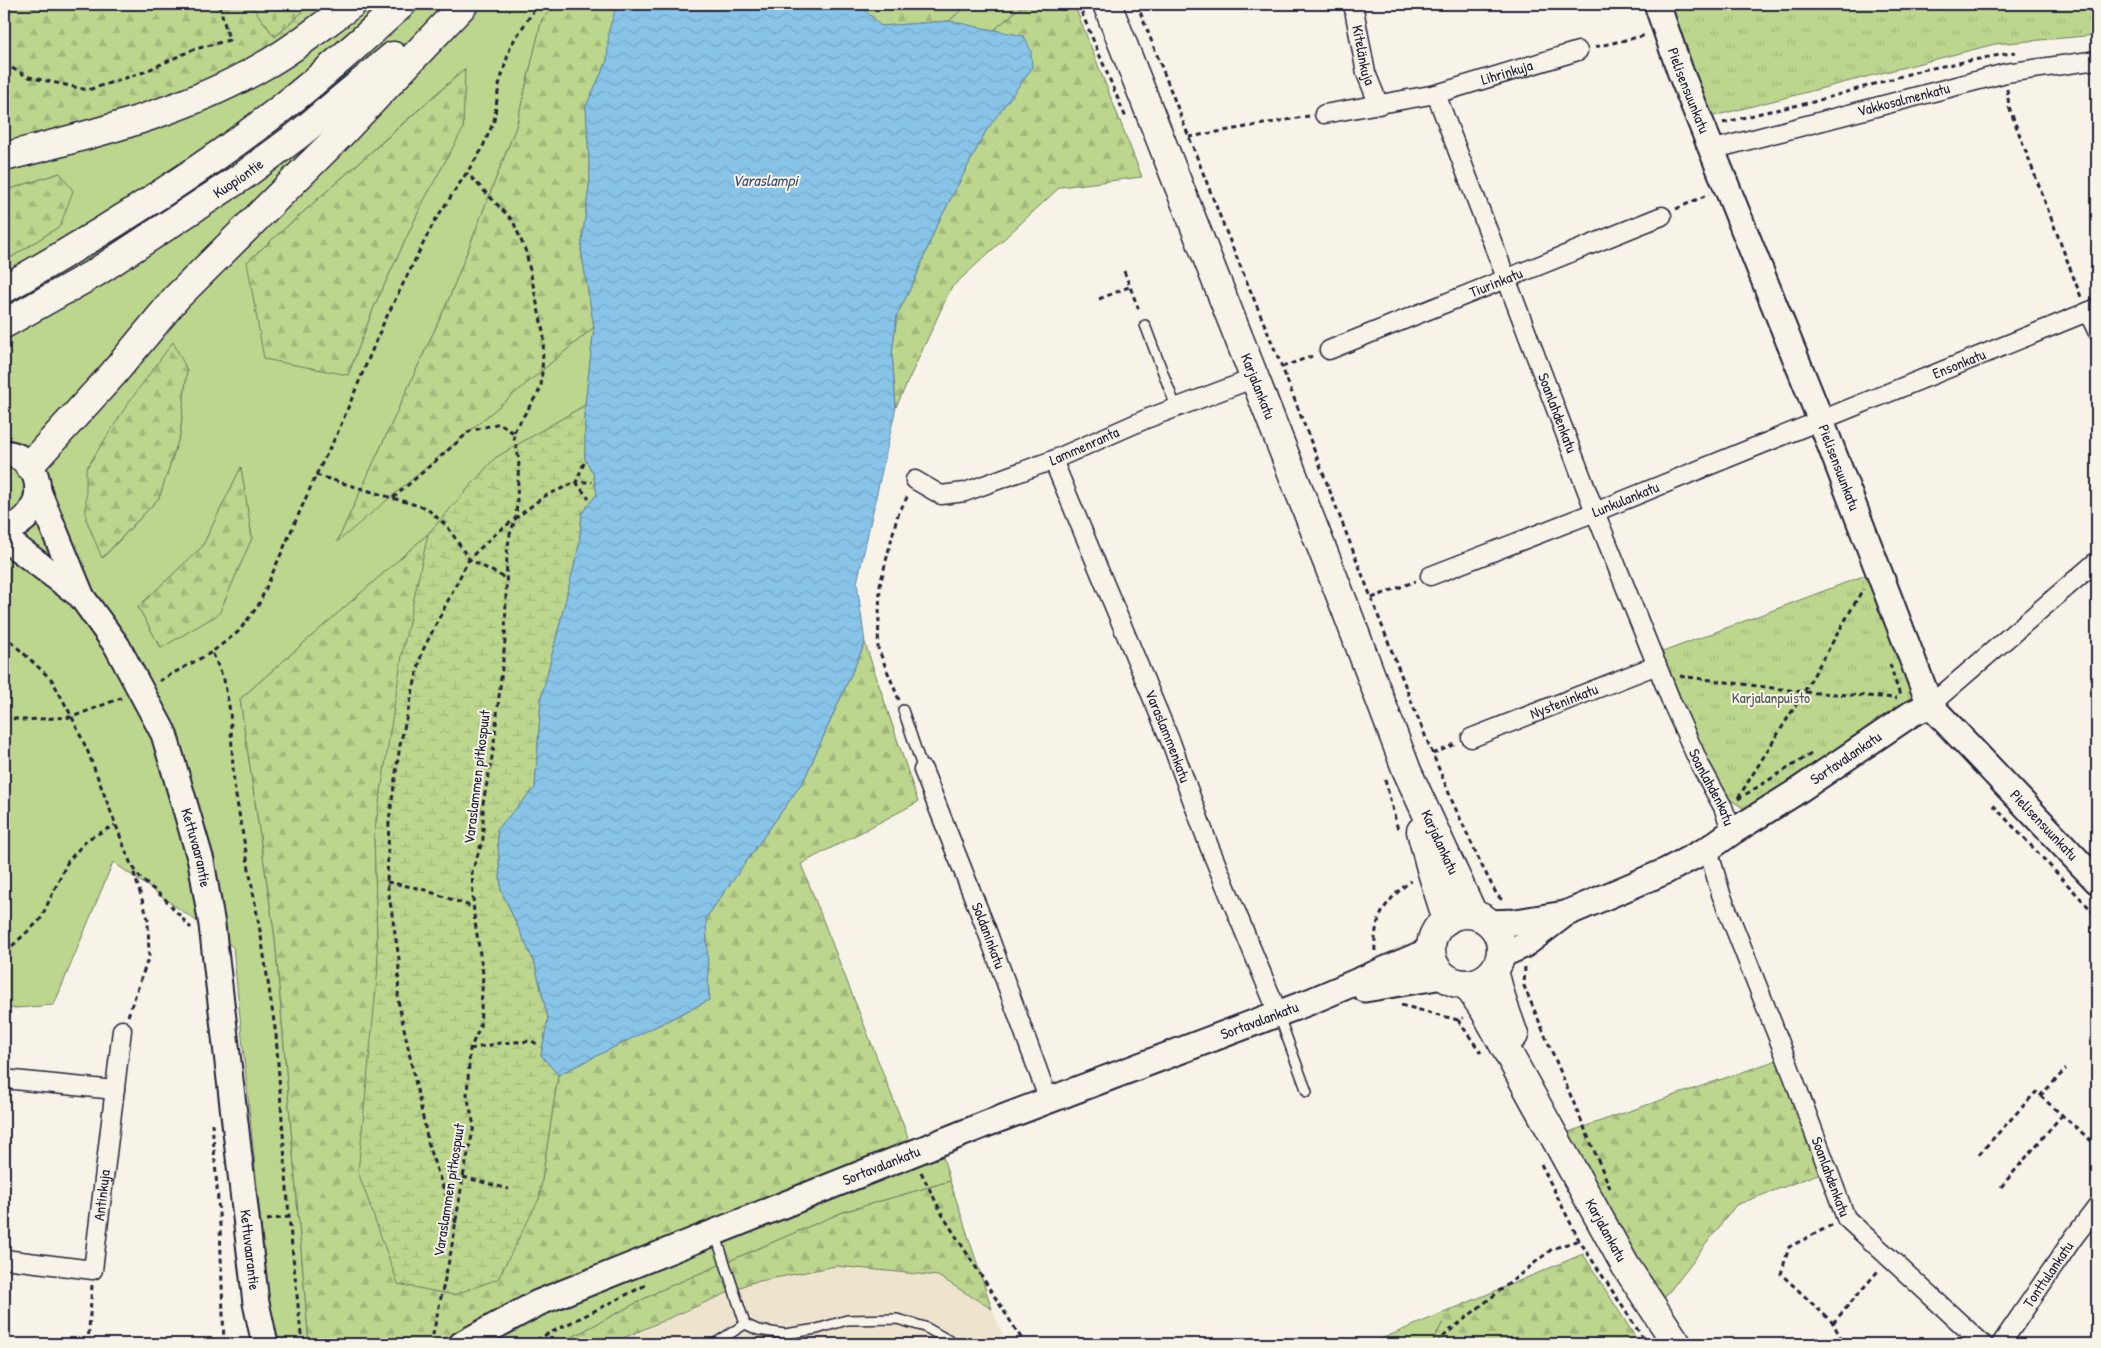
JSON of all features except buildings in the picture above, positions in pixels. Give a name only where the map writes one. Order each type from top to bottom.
[{"type":"main road","points":[[4,157],[104,131],[187,103],[266,65],[352,4]]},
{"type":"main road","name":"Kuopiontie","points":[[4,289],[79,246],[225,150],[331,69],[402,4]]},
{"type":"main road","name":"Kuopiontie","points":[[4,324],[95,273],[243,176],[298,136],[351,93],[452,4]]},
{"type":"main road","points":[[29,466],[113,374],[176,298],[339,136],[464,4]]},
{"type":"main road","name":"Karjalankatu","points":[[1107,4],[1345,607],[1395,772],[1431,869],[1447,920]]},
{"type":"main road","name":"Karjalankatu","points":[[1395,772],[1481,918]]},
{"type":"main road","points":[[1455,916],[1481,918],[1509,948],[1477,983],[1455,980],[1436,968],[1431,950],[1432,938],[1438,928],[1455,916]]},
{"type":"main road","name":"Karjalankatu","points":[[1509,948],[1503,1004],[1542,1115]]},
{"type":"main road","name":"Karjalankatu","points":[[1455,980],[1486,1010],[1625,1265],[1677,1344]]},
{"type":"street","name":"Kitelänkuja","points":[[1353,4],[1366,73],[1379,105]]},
{"type":"street","name":"Pielisensuunkatu","points":[[1657,4],[1707,140],[1821,421],[1930,705],[2097,880]]},
{"type":"street","name":"Lihrinkuja","points":[[1436,94],[1578,51]]},
{"type":"street","name":"Vakkosalmenkatu","points":[[1707,140],[2006,73],[2097,60]]},
{"type":"street","points":[[1324,114],[1436,94]]},
{"type":"street","name":"Soanlahdenkatu","points":[[1436,94],[1595,512],[1657,664],[1700,765],[1730,803],[1732,832]]},
{"type":"street","name":"Tiurinkatu","points":[[1329,350],[1662,216]]},
{"type":"street","points":[[2093,310],[2097,331]]},
{"type":"street","name":"Ensonkatu","points":[[1821,421],[2093,310]]},
{"type":"street","name":"Lammenranta","points":[[916,480],[941,495],[952,494],[1053,460],[1176,408],[1255,378]]},
{"type":"street","name":"Lunkulankatu","points":[[1430,576],[1821,421]]},
{"type":"street","points":[[4,453],[19,458],[29,466]]},
{"type":"street","name":"Varaslammenkatu","points":[[1053,460],[1172,745],[1223,881],[1278,1013]]},
{"type":"street","name":"Kettuvaarantie","points":[[29,466],[81,596],[117,646],[164,734],[201,861],[221,990],[256,1303],[265,1344]]},
{"type":"street","points":[[4,530],[24,521],[34,507],[38,491]]},
{"type":"street","name":"Kettuvaarantie","points":[[4,538],[81,596]]},
{"type":"street","name":"Sortavalankatu","points":[[1509,948],[1565,914],[1664,872],[1708,849],[1911,714],[1930,705],[2097,561]]},
{"type":"street","name":"Nysteninkatu","points":[[1471,738],[1657,664]]},
{"type":"street","name":"Soldaninkatu","points":[[923,770],[987,931],[1049,1101]]},
{"type":"street","name":"Soanlahdenkatu","points":[[1708,849],[1721,894],[1788,1063],[1846,1218],[1983,1344]]},
{"type":"street","name":"Sortavalankatu","points":[[462,1344],[538,1303],[714,1231],[986,1124],[1278,1013],[1379,979],[1431,950]]},
{"type":"street","name":"Sortavalankatu","points":[[1379,979],[1455,980]]},
{"type":"street","name":"Antinkuja","points":[[93,1270],[122,1030]]},
{"type":"street","points":[[4,1079],[115,1090]]},
{"type":"street","name":"Kettuvaarantie","points":[[235,1126],[248,1344]]},
{"type":"street","name":"Tonttulankatu","points":[[2001,1344],[2074,1237],[2097,1207]]},
{"type":"street","points":[[4,1259],[93,1270]]},
{"type":"lane","points":[[1145,326],[1176,408]]},
{"type":"lane","points":[[903,710],[923,770]]},
{"type":"lane","points":[[1278,1013],[1307,1092]]},
{"type":"lane","points":[[714,1231],[745,1324],[758,1330],[785,1334],[817,1329],[848,1320],[897,1319],[925,1327],[956,1344]]},
{"type":"lane","points":[[714,1344],[745,1324]]},
{"type":"path","points":[[4,64],[29,77],[88,90],[144,72],[192,50],[229,40],[219,4]]},
{"type":"path","points":[[159,681],[212,652],[238,632],[258,606],[316,475],[337,434],[384,322],[434,222],[482,151],[494,121],[499,85],[511,45],[538,4]]},
{"type":"path","points":[[1137,4],[1225,229],[1282,366],[1433,754],[1482,866],[1497,895],[1513,913],[1509,948],[1526,951],[1524,986],[1613,1194]]},
{"type":"path","points":[[1578,51],[1648,35]]},
{"type":"path","points":[[1707,140],[1761,113],[1813,102],[1922,70],[2003,53],[2009,107],[2075,284],[2093,310]]},
{"type":"path","points":[[1190,137],[1324,114]]},
{"type":"path","points":[[392,499],[470,431],[500,423],[513,434],[541,388],[544,336],[526,252],[513,221],[467,173]]},
{"type":"path","points":[[1662,216],[1718,190]]},
{"type":"path","points":[[1124,271],[1145,326]]},
{"type":"path","points":[[1099,299],[1130,286]]},
{"type":"path","points":[[1282,366],[1329,350]]},
{"type":"path","name":"Varaslammen pitkospuut","points":[[432,1344],[432,1334],[456,1223],[462,1177],[474,1126],[467,1095],[470,1049],[480,1027],[483,974],[474,908],[472,872],[483,839],[483,803],[493,752],[505,642],[507,552],[510,534],[516,518],[519,460],[513,434]]},
{"type":"path","points":[[576,482],[584,463]]},
{"type":"path","points":[[316,475],[426,508],[447,526],[470,559],[507,580]]},
{"type":"path","points":[[903,710],[878,648],[880,584],[897,517],[916,480]]},
{"type":"path","points":[[576,482],[589,499]]},
{"type":"path","points":[[456,1223],[430,1151],[398,1000],[399,959],[387,882],[389,821],[400,745],[422,652],[470,559],[493,536],[543,497],[576,482],[592,482]]},
{"type":"path","points":[[1372,598],[1430,576]]},
{"type":"path","points":[[1730,803],[1804,692],[1866,583]]},
{"type":"path","points":[[4,634],[52,680],[72,717],[137,878],[148,920],[149,956],[122,1030]]},
{"type":"path","points":[[212,652],[224,680],[230,711],[234,785],[262,942],[276,1035],[289,1217],[302,1344]]},
{"type":"path","points":[[1657,664],[1676,675],[1804,692],[1901,698],[1892,703]]},
{"type":"path","points":[[4,716],[23,720],[72,717],[121,698]]},
{"type":"path","points":[[1433,754],[1471,738]]},
{"type":"path","points":[[1730,803],[1819,749]]},
{"type":"path","points":[[1395,772],[1400,837]]},
{"type":"path","points":[[4,950],[12,946],[40,920],[68,861],[88,839],[115,825]]},
{"type":"path","points":[[130,862],[141,879],[164,898],[191,928],[194,937]]},
{"type":"path","points":[[1410,872],[1412,880],[1397,892],[1380,913],[1375,945],[1379,979],[1389,998],[1402,1006],[1458,1020]]},
{"type":"path","points":[[387,882],[422,889],[474,908]]},
{"type":"path","points":[[470,1049],[500,1043],[532,1041],[537,1044]]},
{"type":"path","points":[[2040,1096],[2066,1068]]},
{"type":"path","points":[[1979,1154],[2036,1092],[2097,1146]]},
{"type":"path","points":[[2001,1187],[2062,1114]]},
{"type":"path","points":[[211,1119],[220,1226],[224,1344]]},
{"type":"path","points":[[919,1168],[944,1216],[1026,1344]]},
{"type":"path","points":[[462,1177],[510,1189]]},
{"type":"path","points":[[262,1220],[289,1217]]},
{"type":"path","points":[[1844,1344],[1833,1323],[1782,1274],[1789,1247],[1846,1218]]},
{"type":"path","points":[[1437,1344],[1446,1333],[1552,1249],[1579,1240]]},
{"type":"path","points":[[1833,1323],[1889,1259]]},
{"type":"path","points":[[88,1344],[93,1270]]},
{"type":"shaded area","points":[[836,1266],[938,1276],[992,1309],[1007,1344],[617,1344],[621,1339],[750,1283]]},
{"type":"green space","points":[[4,4],[250,4],[275,37],[311,4],[341,4],[263,58],[181,96],[4,144]]},
{"type":"green space","points":[[250,4],[311,4],[275,37]]},
{"type":"green space","points":[[341,4],[557,4],[542,19],[516,127],[448,301],[338,540],[594,327],[585,405],[495,458],[428,534],[240,699],[275,938],[309,1344],[274,1344],[233,947],[113,862],[54,1005],[4,1009],[4,262],[60,226],[60,173],[4,191],[4,144],[181,96]],"holes":[[[464,69],[463,128],[423,202],[374,307],[348,375],[247,262]],[[187,370],[180,435],[159,498],[103,558],[86,519]],[[241,468],[252,538],[219,613],[161,648],[138,607],[202,547]]]},
{"type":"green space","points":[[557,4],[617,4],[609,30],[607,61],[586,106],[590,178],[581,250],[594,327],[337,542],[448,301],[516,127],[542,19]]},
{"type":"green space","points":[[859,4],[968,4],[949,21],[881,26]]},
{"type":"green space","points":[[968,4],[1024,4],[993,31],[949,21]]},
{"type":"green space","points":[[1024,4],[1074,4],[1142,177],[1060,187],[951,288],[896,407],[892,353],[897,315],[915,279],[936,227],[986,131],[1032,67],[1024,36],[993,31]]},
{"type":"green space","points":[[1660,4],[2097,4],[2097,35],[1995,44],[1702,119]]},
{"type":"green space","points":[[465,69],[463,129],[423,202],[374,307],[348,375],[264,359],[247,262]]},
{"type":"green space","points":[[60,173],[73,191],[60,226],[4,262],[4,191]]},
{"type":"green space","points":[[173,342],[187,370],[180,435],[159,498],[102,558],[86,519],[86,469],[129,402]]},
{"type":"green space","points":[[585,405],[585,459],[593,473],[597,494],[582,513],[579,546],[541,699],[535,788],[497,829],[501,890],[535,964],[548,1019],[541,1055],[558,1075],[539,1199],[498,1279],[453,1295],[398,1284],[358,1172],[378,968],[374,836],[403,649],[428,534],[495,458]]},
{"type":"green space","points":[[241,467],[252,538],[219,614],[161,648],[138,607],[202,547]]},
{"type":"green space","points":[[428,534],[374,836],[378,968],[539,1199],[558,1075],[709,1000],[706,918],[804,780],[865,643],[918,802],[801,864],[910,1142],[727,1214],[534,1294],[434,1344],[309,1344],[275,938],[240,699]]},
{"type":"green space","name":"Karjalanpuisto","points":[[1866,575],[1913,698],[1749,812],[1725,796],[1692,733],[1660,653]]},
{"type":"green space","points":[[1783,1058],[1826,1171],[1736,1205],[1659,1305],[1560,1135]]},
{"type":"green space","points":[[910,1142],[941,1150],[950,1181],[843,1212],[659,1291],[559,1344],[434,1344],[534,1294],[727,1214]]},
{"type":"green space","points":[[950,1181],[992,1309],[938,1276],[836,1266],[750,1283],[621,1339],[617,1344],[559,1344],[659,1291],[843,1212]]},
{"type":"green space","points":[[1583,1254],[1639,1343],[1431,1344],[1450,1310]]},
{"type":"green space","points":[[1450,1310],[1431,1344],[1369,1344]]},
{"type":"water","name":"Varaslampi","points":[[617,4],[859,4],[881,26],[949,21],[1024,36],[1031,51],[1032,68],[986,131],[936,227],[915,279],[897,315],[892,353],[896,407],[857,583],[865,643],[804,780],[706,918],[709,1000],[558,1075],[541,1055],[548,1019],[535,964],[501,890],[497,829],[535,788],[541,699],[579,546],[582,513],[597,494],[593,473],[585,459],[585,405],[594,327],[581,250],[590,178],[586,106],[607,61],[609,30]]}]
